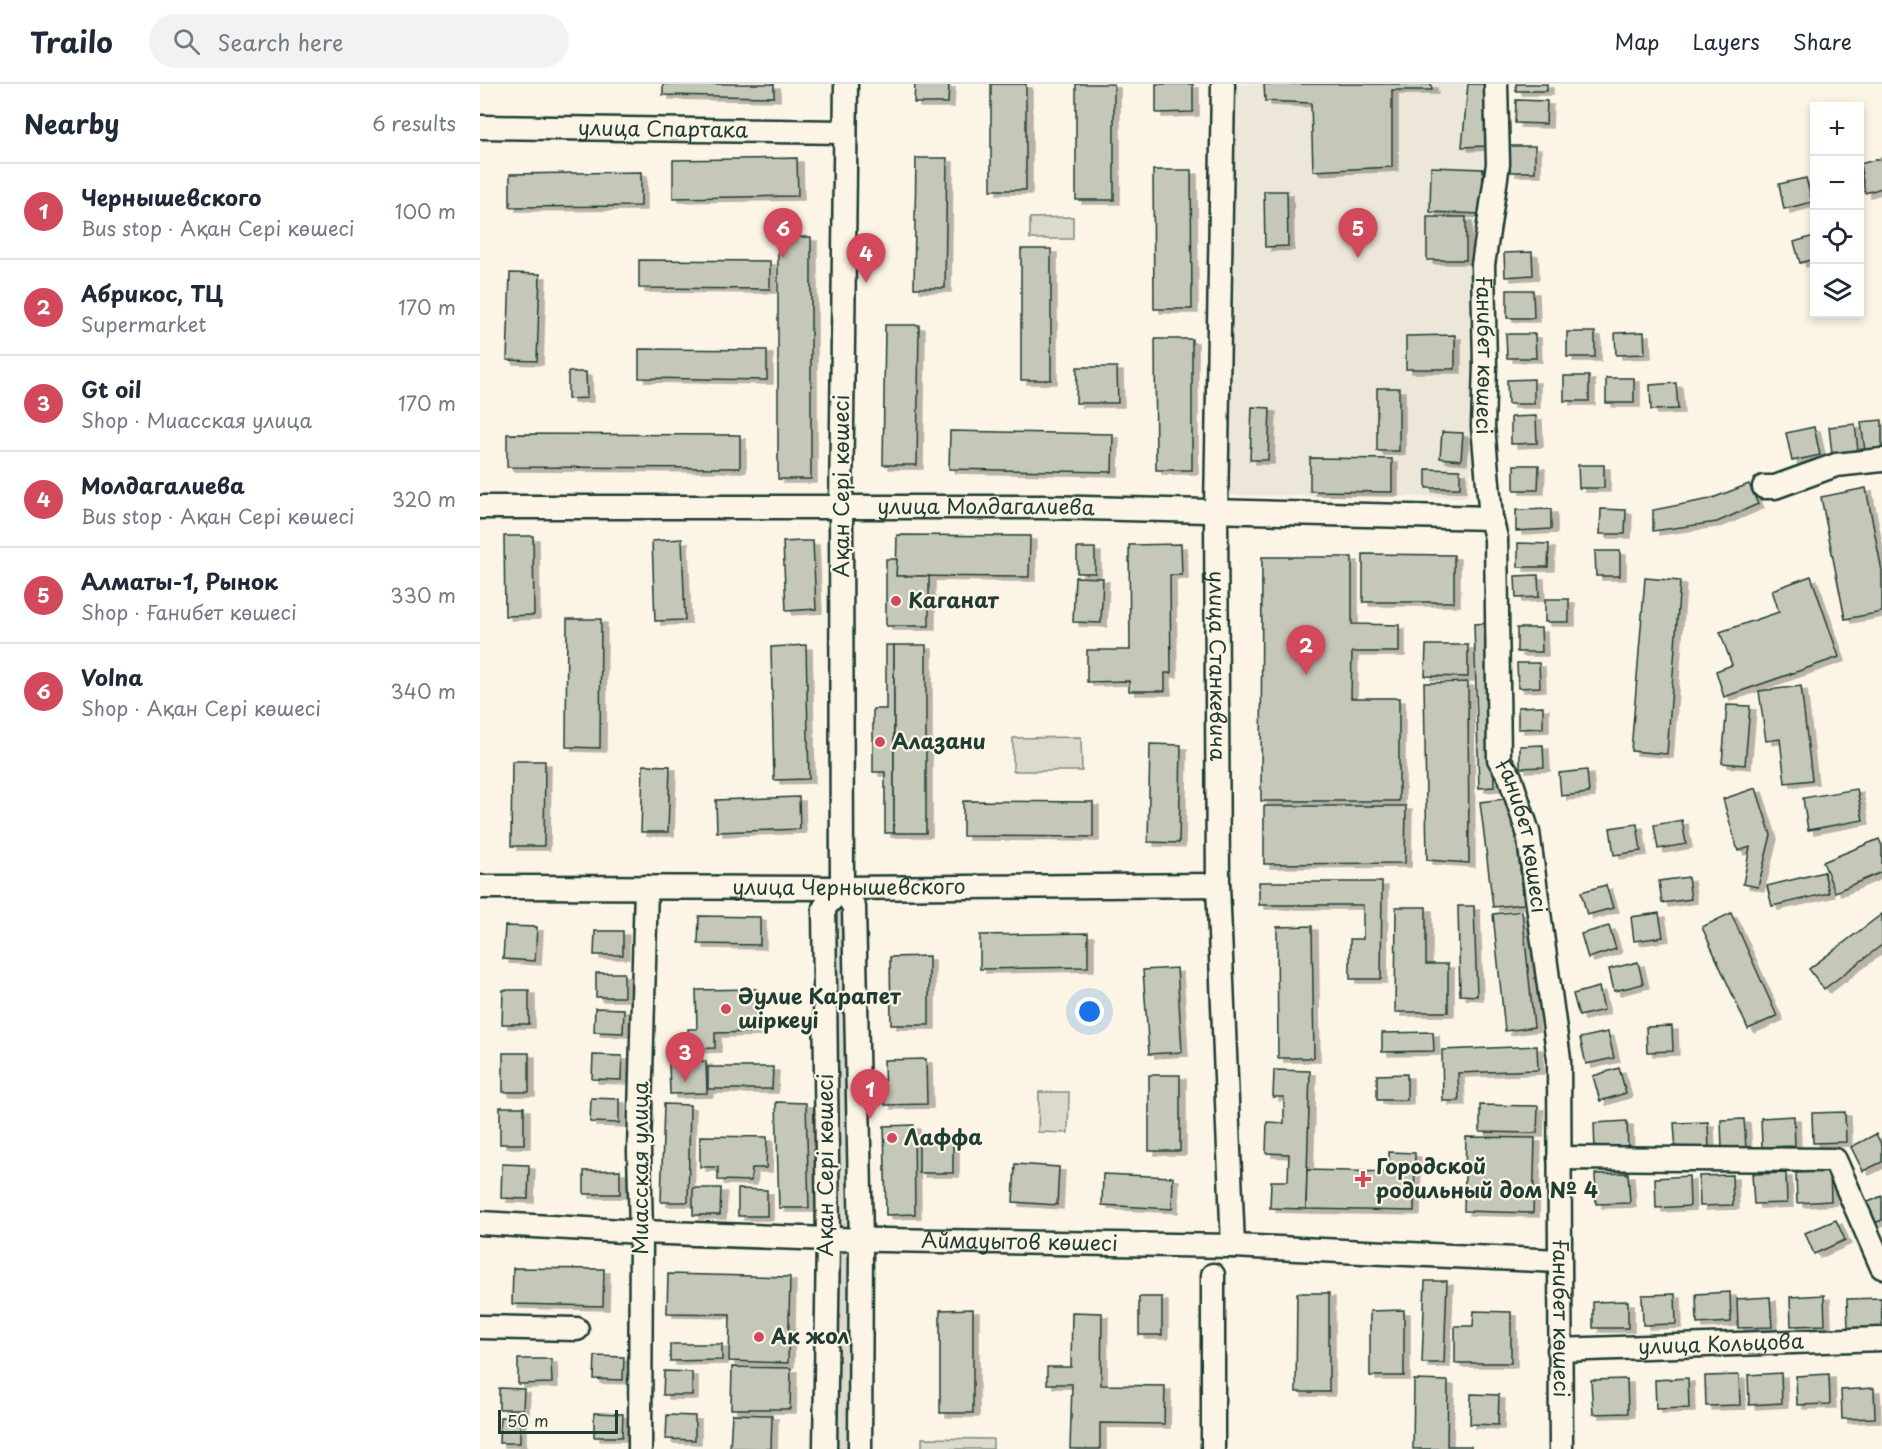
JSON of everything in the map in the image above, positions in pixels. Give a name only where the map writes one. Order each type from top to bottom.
[{"type":"street","name":"Ақан Сері көшесі","points":[[846,84],[841,507],[842,888],[854,907],[861,1240],[860,1449]]},
{"type":"street","name":"улица Станкевича","points":[[1222,84],[1216,511],[1218,885],[1233,1246]]},
{"type":"street","name":"Ғанибет көшесі","points":[[1496,84],[1498,164],[1483,265],[1485,367],[1483,426],[1491,518],[1496,538],[1499,759],[1510,777],[1528,832],[1558,1059],[1561,1449]]},
{"type":"street","name":"улица Спартака","points":[[480,127],[845,132]]},
{"type":"street","points":[[1764,487],[1775,487],[1836,465],[1882,460]]},
{"type":"street","name":"улица Молдагалиева","points":[[480,507],[1044,507],[1491,518]]},
{"type":"street","name":"улица Чернышевского","points":[[480,887],[842,888],[1218,885]]},
{"type":"street","name":"Миасская улица","points":[[640,1449],[639,1151],[646,887]]},
{"type":"street","name":"Ақан Сері көшесі","points":[[825,1449],[828,1239],[824,908],[842,888]]},
{"type":"street","points":[[1559,1158],[1835,1160],[1882,1267]]},
{"type":"street","name":"Аймауытов көшесі","points":[[480,1223],[828,1239],[1233,1246],[1559,1261]]},
{"type":"street","points":[[1213,1275],[1213,1449]]},
{"type":"street","points":[[480,1327],[577,1329]]},
{"type":"street","name":"улица Кольцова","points":[[1559,1350],[1882,1339]]},
{"type":"shaded area","points":[[1231,84],[1496,84],[1485,367],[1467,497],[1226,495]]},
{"type":"shaded area","points":[[1073,217],[1073,239],[1030,239],[1030,218]]},
{"type":"shaded area","points":[[1081,737],[1082,771],[1013,771],[1013,738]]},
{"type":"shaded area","points":[[843,901],[854,1232],[834,1229],[832,912]]},
{"type":"shaded area","points":[[1039,1092],[1069,1092],[1068,1133],[1038,1132]]},
{"type":"shaded area","points":[[834,1247],[854,1249],[853,1449],[831,1449]]},
{"type":"shaded area","points":[[922,1438],[993,1439],[993,1449],[922,1449]]},
{"type":"building","points":[[663,84],[774,84],[774,97],[663,95]]},
{"type":"building","points":[[915,84],[949,84],[948,103],[914,103]]},
{"type":"building","points":[[991,84],[1026,84],[1026,190],[991,190]]},
{"type":"building","points":[[1076,84],[1114,84],[1114,200],[1076,200]]},
{"type":"building","points":[[1156,84],[1193,84],[1193,112],[1156,113]]},
{"type":"building","points":[[1264,84],[1431,84],[1432,90],[1392,90],[1392,167],[1313,171],[1311,103],[1265,101]]},
{"type":"building","points":[[1468,84],[1489,84],[1486,146],[1462,147]]},
{"type":"building","points":[[1516,84],[1547,84],[1547,91],[1516,91]]},
{"type":"building","points":[[1516,100],[1547,101],[1546,124],[1515,123]]},
{"type":"building","points":[[1510,146],[1535,146],[1535,172],[1510,172]]},
{"type":"building","points":[[797,158],[798,196],[673,198],[673,160]]},
{"type":"building","points":[[916,158],[947,158],[945,288],[914,288]]},
{"type":"building","points":[[1882,158],[1882,188],[1865,193],[1864,163]]},
{"type":"building","points":[[1431,167],[1483,169],[1482,214],[1430,212]]},
{"type":"building","points":[[1153,170],[1191,170],[1192,309],[1154,309]]},
{"type":"building","points":[[641,172],[641,206],[510,207],[510,174]]},
{"type":"building","points":[[1806,178],[1810,202],[1784,209],[1779,184]]},
{"type":"building","points":[[1264,191],[1287,191],[1288,246],[1265,247]]},
{"type":"building","points":[[1427,217],[1466,217],[1466,260],[1427,260]]},
{"type":"building","points":[[778,237],[811,237],[811,479],[778,479]]},
{"type":"building","points":[[1810,237],[1810,260],[1800,263],[1794,242]]},
{"type":"building","points":[[1021,249],[1051,249],[1051,380],[1021,380]]},
{"type":"building","points":[[1532,252],[1533,275],[1505,277],[1504,253]]},
{"type":"building","points":[[639,260],[770,261],[770,289],[639,288]]},
{"type":"building","points":[[510,273],[540,274],[537,361],[507,360]]},
{"type":"building","points":[[1507,290],[1533,290],[1534,318],[1507,318]]},
{"type":"building","points":[[885,325],[919,325],[917,465],[883,465]]},
{"type":"building","points":[[1567,332],[1595,332],[1595,357],[1567,357]]},
{"type":"building","points":[[1644,332],[1645,354],[1616,355],[1615,333]]},
{"type":"building","points":[[1506,334],[1535,334],[1536,358],[1507,358]]},
{"type":"building","points":[[1455,335],[1455,369],[1406,369],[1406,336]]},
{"type":"building","points":[[1155,339],[1192,339],[1192,470],[1156,470]]},
{"type":"building","points":[[639,349],[767,350],[767,380],[639,378]]},
{"type":"building","points":[[1077,367],[1117,367],[1118,403],[1076,403]]},
{"type":"building","points":[[568,372],[586,372],[587,398],[568,399]]},
{"type":"building","points":[[1564,376],[1589,376],[1589,401],[1564,401]]},
{"type":"building","points":[[1606,378],[1634,378],[1634,403],[1606,403]]},
{"type":"building","points":[[1534,379],[1534,404],[1508,404],[1507,380]]},
{"type":"building","points":[[1676,383],[1678,409],[1651,410],[1650,385]]},
{"type":"building","points":[[1377,388],[1399,388],[1399,451],[1377,451]]},
{"type":"building","points":[[1252,407],[1270,408],[1268,460],[1250,460]]},
{"type":"building","points":[[1536,416],[1537,443],[1511,444],[1511,417]]},
{"type":"building","points":[[1882,420],[1882,449],[1865,451],[1861,422]]},
{"type":"building","points":[[1855,424],[1858,451],[1832,454],[1829,427]]},
{"type":"building","points":[[1814,427],[1820,455],[1792,461],[1786,433]]},
{"type":"building","points":[[950,431],[1113,434],[1112,472],[949,469]]},
{"type":"building","points":[[1442,432],[1463,433],[1461,460],[1440,458]]},
{"type":"building","points":[[507,434],[740,435],[740,468],[507,467]]},
{"type":"building","points":[[1310,458],[1392,459],[1392,492],[1310,491]]},
{"type":"building","points":[[1514,465],[1539,465],[1538,490],[1514,490]]},
{"type":"building","points":[[1578,465],[1604,465],[1604,488],[1579,488]]},
{"type":"building","points":[[1426,469],[1460,470],[1460,488],[1426,488]]},
{"type":"building","points":[[1749,484],[1758,504],[1717,522],[1653,531],[1653,510],[1710,499]]},
{"type":"building","points":[[1866,488],[1882,571],[1882,612],[1845,619],[1821,497]]},
{"type":"building","points":[[1551,509],[1551,529],[1516,531],[1516,510]]},
{"type":"building","points":[[1601,509],[1626,510],[1625,534],[1600,534]]},
{"type":"building","points":[[897,535],[1030,536],[1029,577],[896,576]]},
{"type":"building","points":[[504,536],[533,536],[534,615],[505,616]]},
{"type":"building","points":[[682,539],[685,620],[655,621],[652,541]]},
{"type":"building","points":[[813,541],[816,609],[786,611],[783,542]]},
{"type":"building","points":[[1518,543],[1549,544],[1548,567],[1518,567]]},
{"type":"building","points":[[1181,544],[1182,575],[1170,575],[1171,673],[1165,673],[1165,691],[1129,691],[1129,681],[1087,682],[1087,650],[1130,650],[1129,545]]},
{"type":"building","points":[[1077,548],[1095,548],[1095,573],[1077,573]]},
{"type":"building","points":[[1595,551],[1620,551],[1620,576],[1596,576]]},
{"type":"building","points":[[1363,554],[1454,555],[1454,602],[1363,602]]},
{"type":"building","points":[[1262,557],[1352,557],[1352,624],[1399,625],[1399,652],[1352,652],[1351,698],[1399,698],[1399,801],[1261,801]]},
{"type":"building","points":[[886,559],[897,559],[896,576],[929,576],[929,626],[886,626]]},
{"type":"building","points":[[1538,575],[1539,597],[1516,598],[1515,576]]},
{"type":"building","points":[[1811,576],[1839,657],[1724,697],[1716,671],[1732,665],[1720,632],[1779,612],[1772,590]]},
{"type":"building","points":[[1075,577],[1103,578],[1101,623],[1073,622]]},
{"type":"building","points":[[1645,578],[1680,581],[1667,754],[1631,751]]},
{"type":"building","points":[[1545,599],[1569,599],[1569,622],[1545,622]]},
{"type":"building","points":[[567,619],[601,619],[600,748],[566,747]]},
{"type":"building","points":[[1490,623],[1494,787],[1479,788],[1474,624]]},
{"type":"building","points":[[1517,628],[1541,628],[1542,652],[1517,652]]},
{"type":"building","points":[[806,645],[809,779],[774,780],[771,647]]},
{"type":"building","points":[[886,645],[894,645],[894,833],[885,833],[885,772],[873,772],[873,709],[886,709]]},
{"type":"building","points":[[894,645],[926,645],[926,833],[894,833]]},
{"type":"building","points":[[1426,645],[1468,645],[1468,677],[1425,676]]},
{"type":"building","points":[[1517,663],[1539,663],[1540,687],[1518,688]]},
{"type":"building","points":[[1468,682],[1469,863],[1427,860],[1424,683]]},
{"type":"building","points":[[1801,686],[1812,780],[1785,783],[1780,739],[1766,741],[1759,691]]},
{"type":"building","points":[[1727,705],[1750,706],[1745,765],[1722,763]]},
{"type":"building","points":[[1543,706],[1543,728],[1518,729],[1518,707]]},
{"type":"building","points":[[1150,744],[1181,745],[1179,843],[1148,842]]},
{"type":"building","points":[[1543,745],[1544,767],[1520,768],[1520,746]]},
{"type":"building","points":[[512,761],[545,761],[544,846],[511,846]]},
{"type":"building","points":[[643,765],[670,766],[668,832],[641,832]]},
{"type":"building","points":[[1587,770],[1589,793],[1561,796],[1559,773]]},
{"type":"building","points":[[1756,788],[1771,835],[1758,887],[1743,884],[1750,847],[1738,851],[1723,799]]},
{"type":"building","points":[[1857,789],[1863,820],[1808,830],[1803,798]]},
{"type":"building","points":[[799,797],[800,829],[717,832],[716,800]]},
{"type":"building","points":[[1512,798],[1524,904],[1493,907],[1480,802]]},
{"type":"building","points":[[963,801],[1093,802],[1093,837],[963,836]]},
{"type":"building","points":[[1264,806],[1406,806],[1405,863],[1264,864]]},
{"type":"building","points":[[1682,820],[1686,844],[1658,849],[1654,825]]},
{"type":"building","points":[[1637,824],[1641,851],[1614,855],[1610,828]]},
{"type":"building","points":[[1879,839],[1882,846],[1882,872],[1835,892],[1823,862]]},
{"type":"building","points":[[1824,872],[1829,893],[1772,906],[1767,886]]},
{"type":"building","points":[[1688,877],[1691,899],[1662,903],[1659,881]]},
{"type":"building","points":[[1259,882],[1382,882],[1381,979],[1350,979],[1350,939],[1363,939],[1363,905],[1259,905]]},
{"type":"building","points":[[1606,885],[1613,908],[1587,915],[1581,892]]},
{"type":"building","points":[[1458,906],[1474,906],[1477,996],[1460,995]]},
{"type":"building","points":[[1396,907],[1426,907],[1426,964],[1448,964],[1448,1012],[1395,1012]]},
{"type":"building","points":[[1522,911],[1534,1027],[1505,1031],[1493,914]]},
{"type":"building","points":[[1659,913],[1663,937],[1634,941],[1631,917]]},
{"type":"building","points":[[1731,913],[1777,1016],[1748,1029],[1702,927]]},
{"type":"building","points":[[1882,914],[1882,945],[1824,989],[1809,969]]},
{"type":"building","points":[[699,916],[760,917],[760,945],[698,944]]},
{"type":"building","points":[[505,926],[537,927],[535,961],[503,959]]},
{"type":"building","points":[[1312,926],[1314,1058],[1278,1058],[1277,927]]},
{"type":"building","points":[[1609,926],[1616,949],[1588,958],[1581,934]]},
{"type":"building","points":[[595,931],[623,931],[623,955],[594,955]]},
{"type":"building","points":[[1088,933],[1088,967],[980,969],[980,935]]},
{"type":"building","points":[[929,956],[929,1025],[891,1025],[890,957]]},
{"type":"building","points":[[1638,962],[1643,984],[1614,991],[1609,969]]},
{"type":"building","points":[[1177,968],[1182,1052],[1149,1054],[1143,970]]},
{"type":"building","points":[[596,973],[624,973],[624,997],[596,997]]},
{"type":"building","points":[[1599,987],[1604,1010],[1579,1016],[1573,994]]},
{"type":"building","name":"Әулие Карапет шіркеуі","points":[[756,989],[757,1032],[715,1033],[715,1048],[688,1049],[688,1029],[697,1029],[696,990]]},
{"type":"building","points":[[503,990],[529,990],[529,1024],[502,1024]]},
{"type":"building","points":[[595,1008],[624,1009],[623,1033],[594,1032]]},
{"type":"building","points":[[1672,1026],[1673,1051],[1647,1052],[1646,1027]]},
{"type":"building","points":[[1433,1032],[1434,1051],[1382,1052],[1382,1033]]},
{"type":"building","points":[[1608,1032],[1614,1058],[1586,1064],[1580,1038]]},
{"type":"building","points":[[1537,1046],[1538,1070],[1458,1073],[1459,1101],[1443,1101],[1442,1050]]},
{"type":"building","points":[[503,1053],[529,1053],[529,1092],[503,1092]]},
{"type":"building","points":[[593,1055],[622,1056],[621,1080],[592,1079]]},
{"type":"building","points":[[926,1059],[927,1104],[885,1105],[884,1060]]},
{"type":"building","points":[[706,1061],[707,1093],[670,1094],[669,1062]]},
{"type":"building","points":[[708,1067],[773,1067],[772,1089],[708,1089]]},
{"type":"building","points":[[1619,1068],[1626,1093],[1600,1101],[1593,1076]]},
{"type":"building","points":[[1274,1070],[1310,1071],[1306,1209],[1270,1208],[1271,1181],[1288,1181],[1289,1154],[1266,1153],[1267,1122],[1284,1123],[1284,1097],[1273,1097]]},
{"type":"building","points":[[1407,1074],[1407,1100],[1377,1100],[1377,1075]]},
{"type":"building","points":[[1149,1075],[1180,1075],[1180,1151],[1149,1151]]},
{"type":"building","points":[[591,1098],[619,1099],[619,1123],[590,1122]]},
{"type":"building","points":[[776,1102],[806,1103],[809,1208],[779,1208]]},
{"type":"building","points":[[664,1104],[690,1105],[688,1202],[661,1202]]},
{"type":"building","points":[[1480,1105],[1538,1106],[1537,1133],[1480,1132]]},
{"type":"building","points":[[500,1107],[524,1107],[524,1144],[500,1144]]},
{"type":"building","points":[[1845,1112],[1846,1142],[1813,1143],[1812,1113]]},
{"type":"building","points":[[1794,1116],[1795,1146],[1762,1147],[1761,1118]]},
{"type":"building","points":[[1744,1119],[1746,1148],[1722,1149],[1721,1120]]},
{"type":"building","points":[[1627,1121],[1628,1151],[1595,1152],[1594,1123]]},
{"type":"building","points":[[1708,1122],[1709,1151],[1676,1153],[1674,1123]]},
{"type":"building","points":[[914,1125],[915,1214],[886,1215],[884,1126]]},
{"type":"building","points":[[1876,1134],[1882,1146],[1882,1162],[1863,1171],[1851,1147]]},
{"type":"building","points":[[700,1136],[767,1137],[766,1168],[752,1168],[751,1181],[718,1180],[718,1167],[700,1167]]},
{"type":"building","points":[[1466,1137],[1535,1138],[1533,1213],[1464,1211]]},
{"type":"building","points":[[919,1141],[953,1141],[953,1173],[919,1173]]},
{"type":"building","points":[[1389,1152],[1415,1153],[1414,1211],[1306,1209],[1307,1170],[1389,1172]]},
{"type":"building","points":[[502,1164],[529,1165],[528,1199],[501,1198]]},
{"type":"building","points":[[1015,1164],[1059,1167],[1057,1205],[1013,1202]]},
{"type":"building","points":[[620,1170],[620,1194],[584,1194],[584,1171]]},
{"type":"building","points":[[1830,1171],[1831,1201],[1797,1203],[1796,1173]]},
{"type":"building","points":[[1628,1173],[1630,1203],[1596,1204],[1595,1174]]},
{"type":"building","points":[[1786,1173],[1787,1203],[1754,1204],[1752,1174]]},
{"type":"building","points":[[1103,1174],[1173,1177],[1172,1209],[1102,1205]]},
{"type":"building","points":[[1732,1175],[1733,1205],[1700,1206],[1699,1176]]},
{"type":"building","points":[[1689,1176],[1690,1206],[1656,1208],[1655,1178]]},
{"type":"building","points":[[693,1188],[721,1188],[720,1215],[693,1215]]},
{"type":"building","points":[[738,1189],[767,1190],[767,1216],[738,1216]]},
{"type":"building","points":[[1882,1196],[1882,1220],[1875,1223],[1866,1203]]},
{"type":"building","points":[[1836,1220],[1845,1240],[1814,1254],[1805,1233]]},
{"type":"building","points":[[513,1268],[604,1269],[603,1306],[512,1304]]},
{"type":"building","name":"Ак жол","points":[[668,1274],[790,1277],[788,1363],[729,1361],[730,1314],[667,1313]]},
{"type":"building","points":[[1425,1281],[1447,1281],[1444,1363],[1422,1363]]},
{"type":"building","points":[[1730,1292],[1731,1322],[1697,1324],[1696,1294]]},
{"type":"building","points":[[1297,1293],[1329,1293],[1329,1392],[1296,1392]]},
{"type":"building","points":[[1675,1294],[1676,1324],[1643,1325],[1642,1295]]},
{"type":"building","points":[[1824,1295],[1825,1325],[1791,1326],[1790,1297]]},
{"type":"building","points":[[1139,1297],[1162,1297],[1162,1335],[1139,1335]]},
{"type":"building","points":[[1770,1297],[1772,1327],[1738,1328],[1737,1299]]},
{"type":"building","points":[[1881,1298],[1882,1327],[1848,1329],[1847,1299]]},
{"type":"building","points":[[1628,1301],[1628,1328],[1593,1328],[1593,1302]]},
{"type":"building","points":[[973,1309],[973,1413],[940,1413],[940,1310]]},
{"type":"building","points":[[1404,1310],[1404,1376],[1370,1376],[1370,1311]]},
{"type":"building","points":[[1474,1311],[1511,1312],[1511,1363],[1455,1363],[1455,1326],[1473,1326]]},
{"type":"building","points":[[1072,1312],[1102,1313],[1101,1385],[1165,1386],[1164,1424],[1100,1423],[1100,1449],[1070,1449],[1072,1384],[1047,1384],[1047,1367],[1071,1367]]},
{"type":"building","points":[[670,1344],[722,1344],[722,1360],[670,1361]]},
{"type":"building","points":[[595,1356],[624,1357],[623,1380],[594,1379]]},
{"type":"building","points":[[518,1359],[551,1359],[552,1383],[518,1384]]},
{"type":"building","points":[[732,1367],[791,1368],[790,1409],[731,1409]]},
{"type":"building","points":[[664,1371],[692,1372],[692,1395],[663,1395]]},
{"type":"building","points":[[1781,1373],[1782,1403],[1749,1405],[1748,1375]]},
{"type":"building","points":[[1829,1374],[1830,1404],[1797,1405],[1796,1376]]},
{"type":"building","points":[[1739,1375],[1740,1405],[1706,1406],[1705,1376]]},
{"type":"building","points":[[1688,1378],[1689,1408],[1656,1409],[1655,1380]]},
{"type":"building","points":[[1627,1379],[1628,1413],[1593,1414],[1591,1380]]},
{"type":"building","points":[[1414,1380],[1448,1381],[1447,1446],[1471,1446],[1471,1449],[1413,1449]]},
{"type":"building","points":[[499,1388],[524,1389],[523,1409],[499,1409]]},
{"type":"building","points":[[1874,1388],[1875,1418],[1842,1419],[1841,1390]]},
{"type":"building","points":[[1471,1394],[1499,1395],[1498,1425],[1470,1424]]},
{"type":"building","points":[[594,1413],[623,1414],[622,1437],[594,1437]]},
{"type":"building","points":[[732,1414],[772,1415],[771,1449],[730,1448]]},
{"type":"building","points":[[667,1415],[695,1416],[695,1440],[666,1439]]},
{"type":"building","points":[[500,1417],[520,1418],[520,1443],[499,1443]]},
{"type":"place","name":"Volna","points":[[783,258]]},
{"type":"place","name":"Алматы-1, Рынок","points":[[1358,258]]},
{"type":"place","name":"Молдагалиева","points":[[866,283]]},
{"type":"place","name":"Каганат","points":[[896,601]]},
{"type":"place","name":"Абрикос, ТЦ","points":[[1306,675]]},
{"type":"place","name":"Алазани","points":[[880,742]]},
{"type":"place","name":"Әулие Карапет шіркеуі","points":[[726,1009]]},
{"type":"place","name":"Gt oil","points":[[685,1082]]},
{"type":"place","name":"Чернышевского","points":[[870,1119]]},
{"type":"place","name":"Лаффа","points":[[892,1138]]},
{"type":"place","name":"Городской родильный дом № 4","points":[[1363,1179]]},
{"type":"place","name":"Ак жол","points":[[759,1337]]}]
